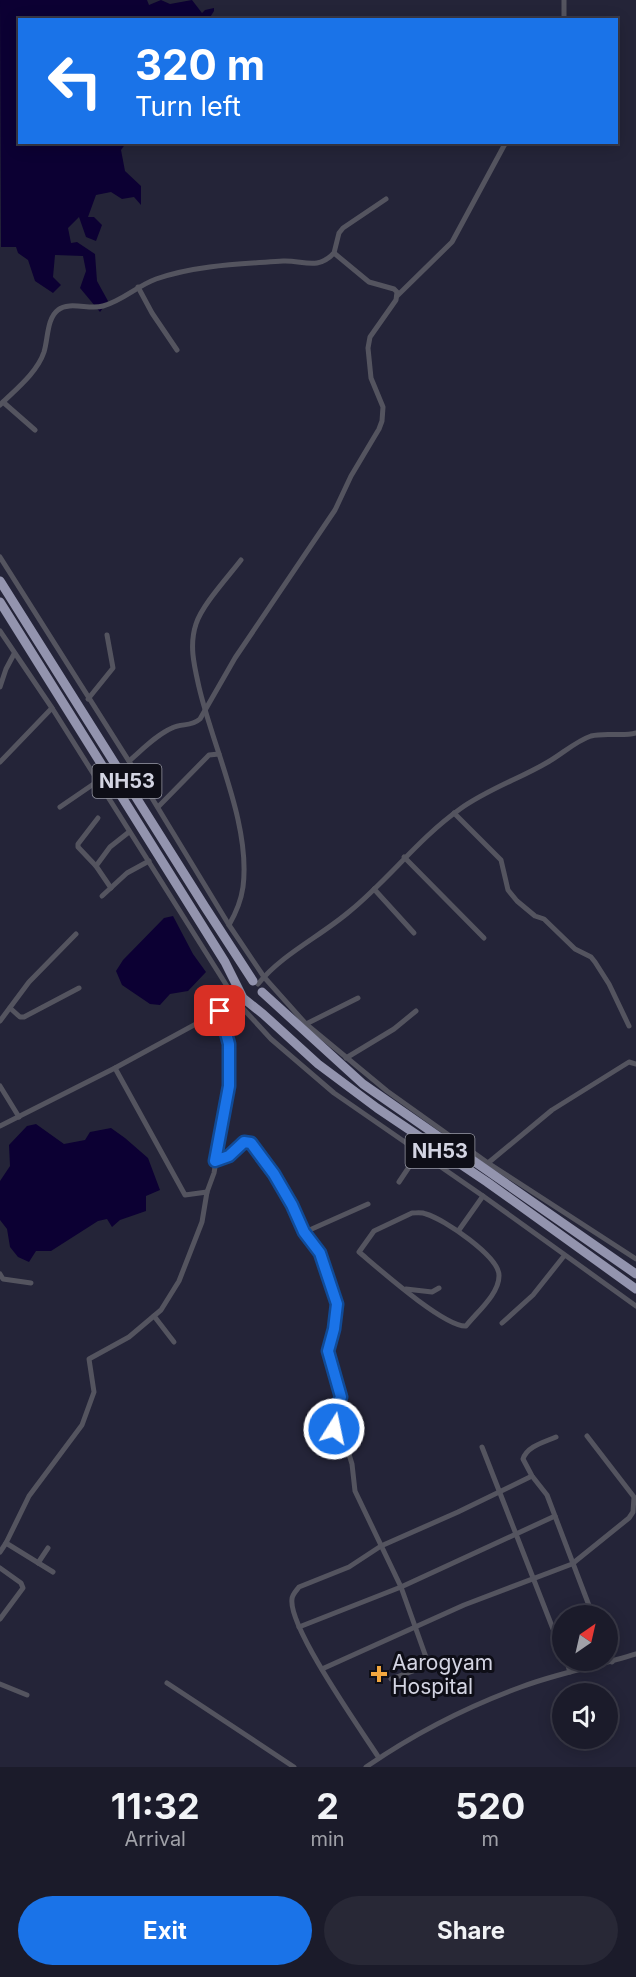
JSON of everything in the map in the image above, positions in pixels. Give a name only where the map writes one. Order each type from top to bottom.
[{"type":"highway","name":"NH53","points":[[0,581],[205,908],[259,983],[363,1084],[636,1274]]},
{"type":"highway","name":"NH53","points":[[0,602],[225,962],[243,998],[318,1064],[636,1289]]},
{"type":"highway","points":[[246,983],[259,983],[259,999],[243,998],[246,983]]},
{"type":"street","points":[[564,0],[564,18]]},
{"type":"street","points":[[129,761],[172,728],[196,723],[235,658],[335,510],[382,421],[383,406],[372,378],[368,348],[370,337],[398,296],[452,242],[505,144]]},
{"type":"street","points":[[35,430],[2,403],[42,357],[51,321],[60,309],[65,306],[101,307],[138,287],[171,274],[206,267],[288,261],[310,264],[321,261],[334,253],[339,233],[344,228],[386,199]]},
{"type":"street","points":[[334,253],[363,278],[394,289],[398,296]]},
{"type":"street","points":[[138,287],[177,350]]},
{"type":"street","points":[[0,556],[158,807],[229,926],[259,983],[387,1091],[488,1162],[636,1259]]},
{"type":"street","points":[[229,926],[238,907],[244,868],[235,810],[205,711],[192,655],[196,624],[202,612],[241,560]]},
{"type":"street","points":[[0,631],[52,708],[129,832],[272,1039],[334,1093],[636,1306]]},
{"type":"street","points":[[88,699],[113,668],[107,635]]},
{"type":"street","points":[[0,687],[14,654]]},
{"type":"street","points":[[0,762],[52,708]]},
{"type":"street","points":[[259,983],[349,912],[404,857],[454,813],[489,791],[548,762],[588,737],[603,734],[636,734]]},
{"type":"street","points":[[158,807],[209,755],[219,754]]},
{"type":"street","points":[[60,807],[98,781]]},
{"type":"street","points":[[454,813],[501,860],[508,890],[517,901],[535,916],[544,919],[575,949],[595,962],[609,984],[628,1026]]},
{"type":"street","points":[[98,818],[78,844],[79,851],[96,866],[111,888]]},
{"type":"street","points":[[96,866],[110,847],[129,832]]},
{"type":"street","points":[[404,857],[484,938]]},
{"type":"street","points":[[102,896],[127,873],[149,861]]},
{"type":"street","points":[[374,889],[414,933]]},
{"type":"street","points":[[0,1021],[29,982],[76,934]]},
{"type":"street","points":[[10,1008],[20,1017],[24,1017],[79,988]]},
{"type":"street","points":[[0,1126],[115,1068],[243,998]]},
{"type":"street","points":[[306,1024],[358,998]]},
{"type":"street","points":[[0,1552],[30,1496],[82,1425],[94,1392],[89,1359],[129,1337],[161,1310],[179,1281],[202,1222],[229,1086],[229,1044],[220,1011]]},
{"type":"street","points":[[346,1058],[394,1029],[416,1011]]},
{"type":"street","points":[[488,1162],[552,1110],[629,1062],[636,1064]]},
{"type":"street","points":[[115,1068],[185,1195],[207,1192]]},
{"type":"street","points":[[0,1086],[19,1117]]},
{"type":"street","points":[[215,1161],[229,1156],[244,1142],[251,1143],[274,1174],[304,1232],[320,1253],[337,1304],[328,1351],[341,1397],[333,1415],[334,1429],[343,1436],[352,1464],[355,1491],[401,1587],[427,1664],[391,1679]]},
{"type":"street","points":[[399,1182],[419,1152]]},
{"type":"street","points":[[459,1230],[483,1196]]},
{"type":"street","points":[[304,1232],[368,1204]]},
{"type":"street","points":[[412,1213],[424,1213],[459,1230],[493,1261],[499,1270],[498,1284],[466,1326],[456,1324],[403,1289],[359,1252],[374,1232],[412,1213]]},
{"type":"street","points":[[502,1323],[527,1301],[564,1256]]},
{"type":"street","points":[[0,1274],[3,1279],[31,1283]]},
{"type":"street","points":[[403,1289],[432,1292],[439,1288]]},
{"type":"street","points":[[154,1316],[174,1341]]},
{"type":"street","points":[[322,1669],[464,1605],[572,1564],[629,1518],[635,1511],[634,1497],[587,1436]]},
{"type":"street","points":[[556,1437],[525,1453],[523,1459],[547,1496],[589,1605]]},
{"type":"street","points":[[482,1447],[552,1626]]},
{"type":"street","points":[[379,1758],[301,1635],[291,1601],[299,1587],[349,1567],[381,1546],[532,1476]]},
{"type":"street","points":[[299,1627],[401,1587],[555,1516]]},
{"type":"street","points":[[6,1544],[53,1572]]},
{"type":"street","points":[[38,1563],[48,1548]]},
{"type":"street","points":[[0,1568],[21,1583],[24,1588],[0,1619]]},
{"type":"street","points":[[618,1660],[636,1654]]},
{"type":"street","points":[[366,1767],[414,1736],[486,1701],[523,1686],[574,1671]]},
{"type":"street","points":[[167,1683],[294,1767]]},
{"type":"street","points":[[0,1684],[27,1695]]},
{"type":"shaded area","points":[[0,0],[147,0],[149,5],[161,0],[170,4],[192,0],[202,13],[214,8],[210,18],[18,18],[18,144],[125,144],[121,150],[125,171],[141,186],[141,205],[134,197],[122,199],[111,192],[96,195],[88,217],[94,217],[102,225],[96,241],[86,237],[79,217],[68,228],[71,243],[77,242],[95,254],[97,281],[108,301],[100,312],[80,288],[86,271],[83,256],[55,255],[53,277],[61,285],[53,293],[35,281],[28,260],[18,253],[16,247],[1,247]]},
{"type":"shaded area","points":[[173,916],[193,954],[206,972],[188,991],[170,994],[160,1005],[150,1004],[122,985],[116,971],[123,960],[164,918]]},
{"type":"shaded area","points":[[36,1124],[64,1144],[85,1140],[90,1132],[111,1128],[148,1158],[160,1190],[146,1196],[146,1211],[120,1220],[112,1227],[107,1219],[98,1221],[51,1251],[36,1251],[29,1262],[18,1257],[10,1247],[7,1229],[0,1220],[0,1181],[10,1166],[9,1145],[27,1126]]},
{"type":"place","name":"Aarogyam Hospital","points":[[379,1674]]},
{"type":"route","points":[[220,1011],[229,1044],[229,1086],[215,1161],[229,1156],[244,1142],[251,1143],[274,1174],[304,1232],[320,1253],[337,1304],[328,1351],[341,1397],[333,1415],[334,1429]]}]
